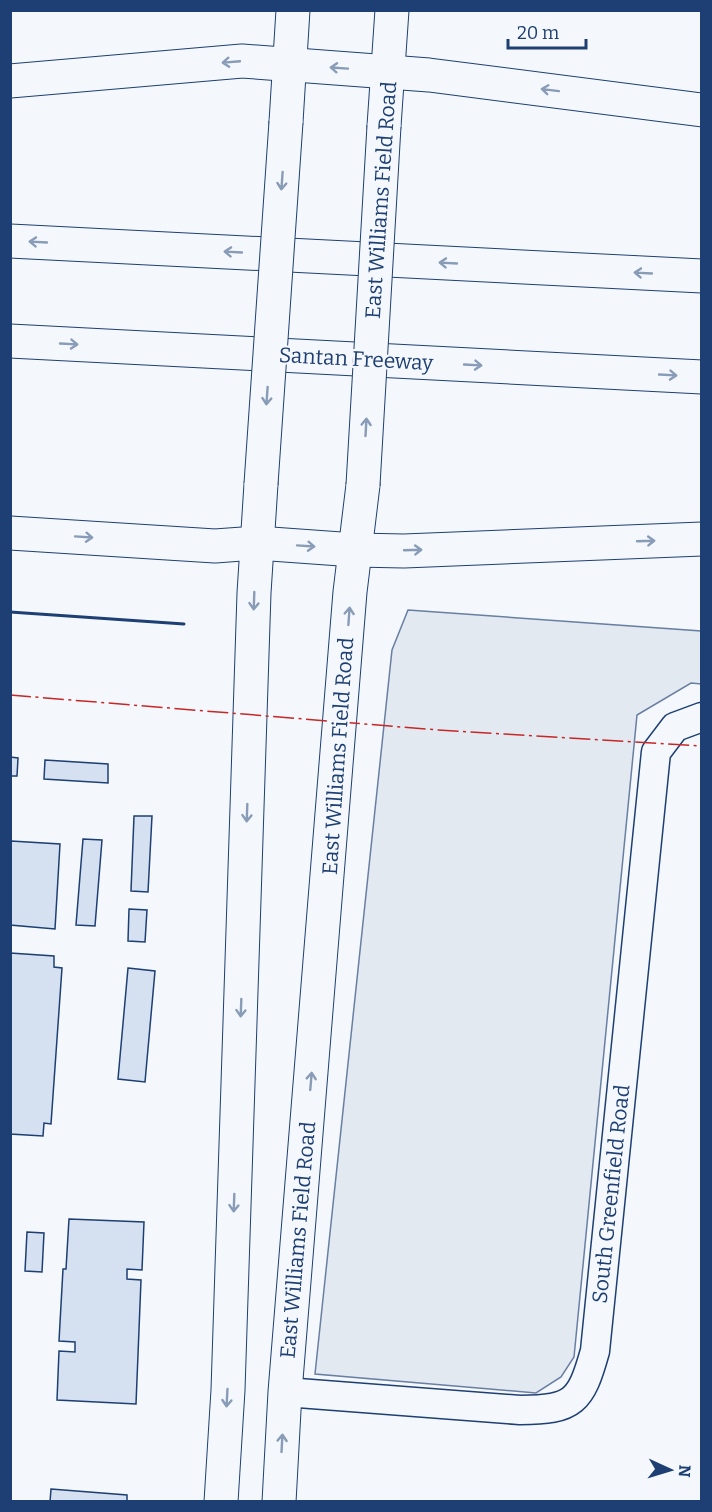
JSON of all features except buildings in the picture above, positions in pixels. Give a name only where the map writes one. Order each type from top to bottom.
[{"type":"main road","points":[[221,1502],[228,1378],[257,543],[293,10]]},
{"type":"main road","name":"East Williams Field Road","points":[[279,1502],[285,1392],[355,550],[363,485],[392,10]]},
{"type":"main road","points":[[10,81],[242,61],[440,76],[702,110]]},
{"type":"main road","points":[[10,241],[702,276]]},
{"type":"main road","name":"Santan Freeway","points":[[10,341],[702,377]]},
{"type":"main road","points":[[10,533],[215,546],[257,543],[404,551],[702,539]]},
{"type":"street","name":"South Greenfield Road","points":[[285,1392],[520,1410],[548,1410],[571,1402],[587,1382],[595,1351],[656,752],[675,727],[702,717]]},
{"type":"shaded area","points":[[408,610],[701,631],[701,684],[691,683],[637,715],[574,1357],[561,1377],[536,1393],[315,1374],[392,650]]},
{"type":"wall","points":[[10,612],[184,624]]},
{"type":"power","points":[[10,695],[438,730],[702,746]]}]
